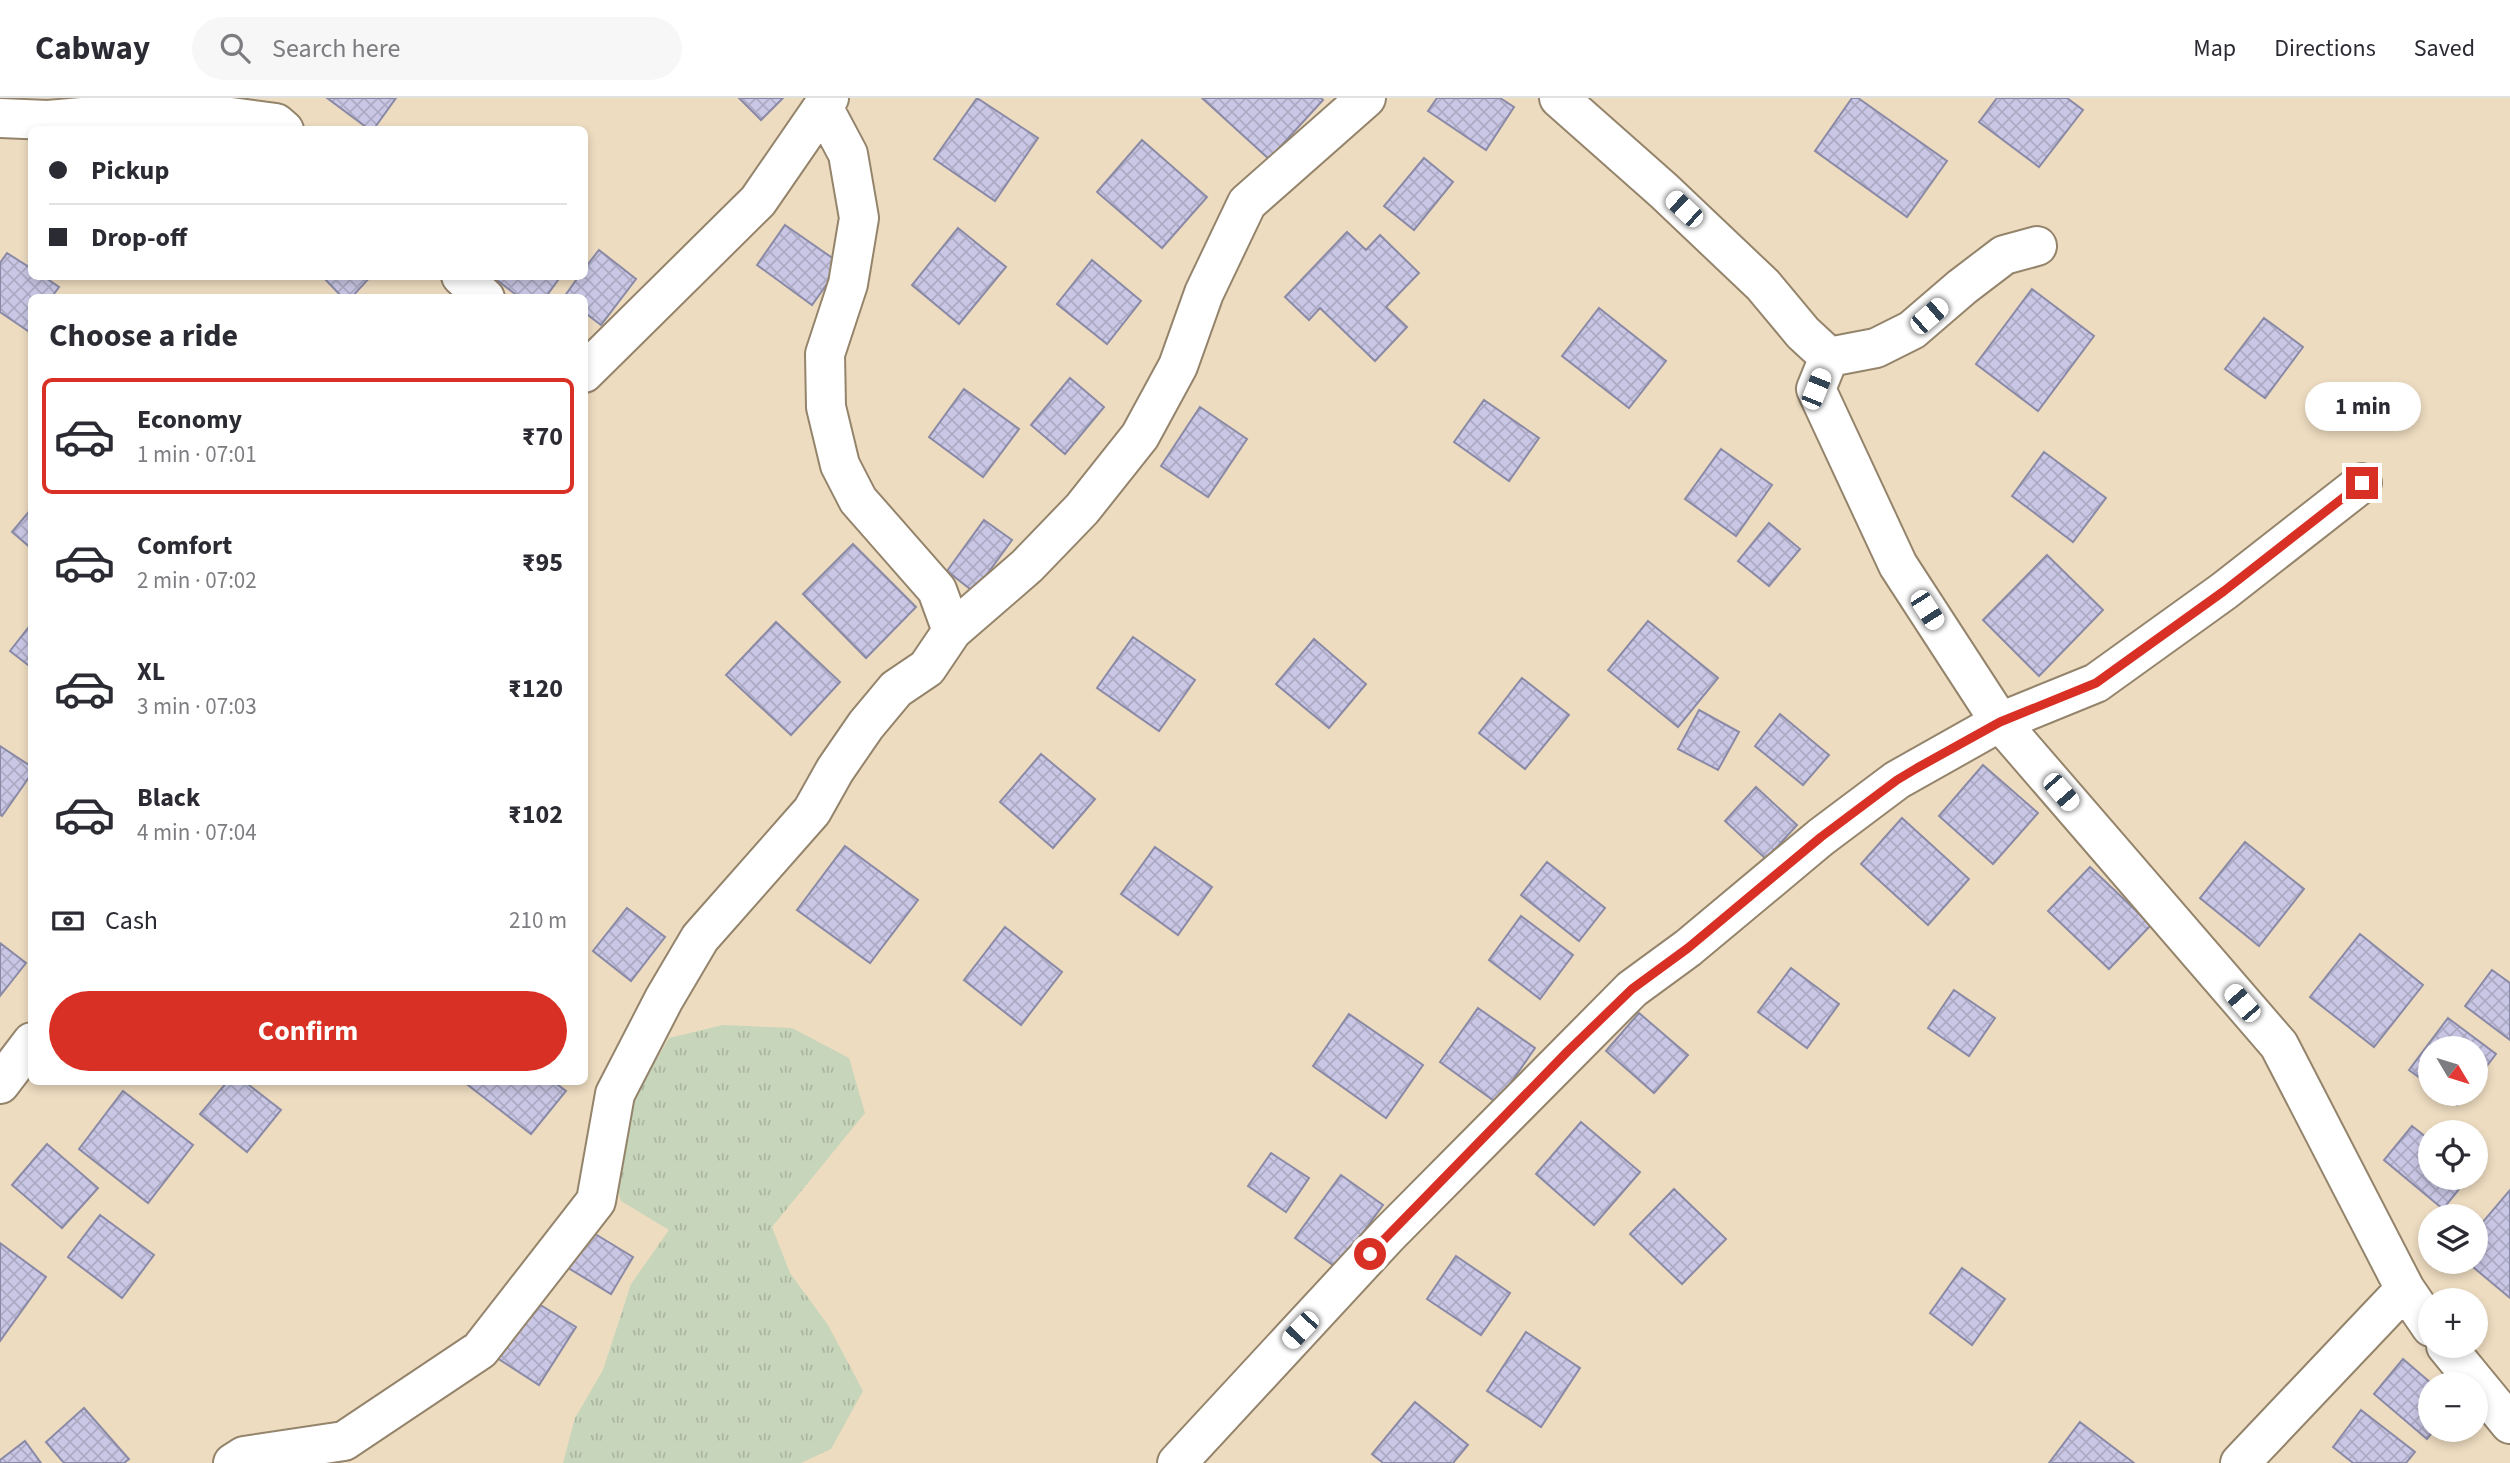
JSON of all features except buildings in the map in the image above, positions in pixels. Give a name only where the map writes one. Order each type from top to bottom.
[{"type":"street","points":[[233,1463],[244,1456],[344,1441],[480,1350],[596,1201],[615,1094],[664,999],[700,938],[812,811],[835,770],[895,689],[927,668],[951,631],[1027,566],[1082,509],[1140,436],[1178,366],[1204,293],[1247,203],[1366,98]]},
{"type":"street","points":[[1559,98],[1664,191],[1763,285],[1829,358]]},
{"type":"street","points":[[826,103],[848,154],[859,218],[848,284],[825,354],[827,407],[840,465],[858,500],[937,590],[951,631]]},
{"type":"street","points":[[588,369],[758,201],[826,103]]},
{"type":"street","points":[[0,118],[43,109],[231,117],[276,123],[279,126]]},
{"type":"street","points":[[1829,358],[1876,348],[1912,330],[2004,255],[2037,246]]},
{"type":"street","points":[[465,280],[481,294]]},
{"type":"street","points":[[1829,358],[1816,389],[1898,565],[2000,722],[2279,1045],[2405,1290],[2418,1308]]},
{"type":"street","points":[[1177,1463],[1388,1235],[1632,989],[1688,948],[1821,837],[1897,780],[2000,722],[2096,683],[2224,591],[2362,483]]},
{"type":"street","points":[[0,1084],[28,1047]]},
{"type":"street","points":[[2240,1463],[2405,1290]]},
{"type":"street","points":[[2456,1358],[2510,1424]]},
{"type":"green space","points":[[723,1025],[792,1028],[849,1058],[865,1113],[772,1227],[790,1273],[828,1325],[863,1391],[831,1449],[801,1463],[563,1463],[575,1418],[603,1370],[631,1284],[669,1230],[621,1201],[610,1162],[617,1126],[669,1038]]},
{"type":"route","points":[[1370,1254],[1632,989],[1688,948],[1821,837],[1917,768],[2000,722],[2096,683],[2224,591],[2362,483]]}]
